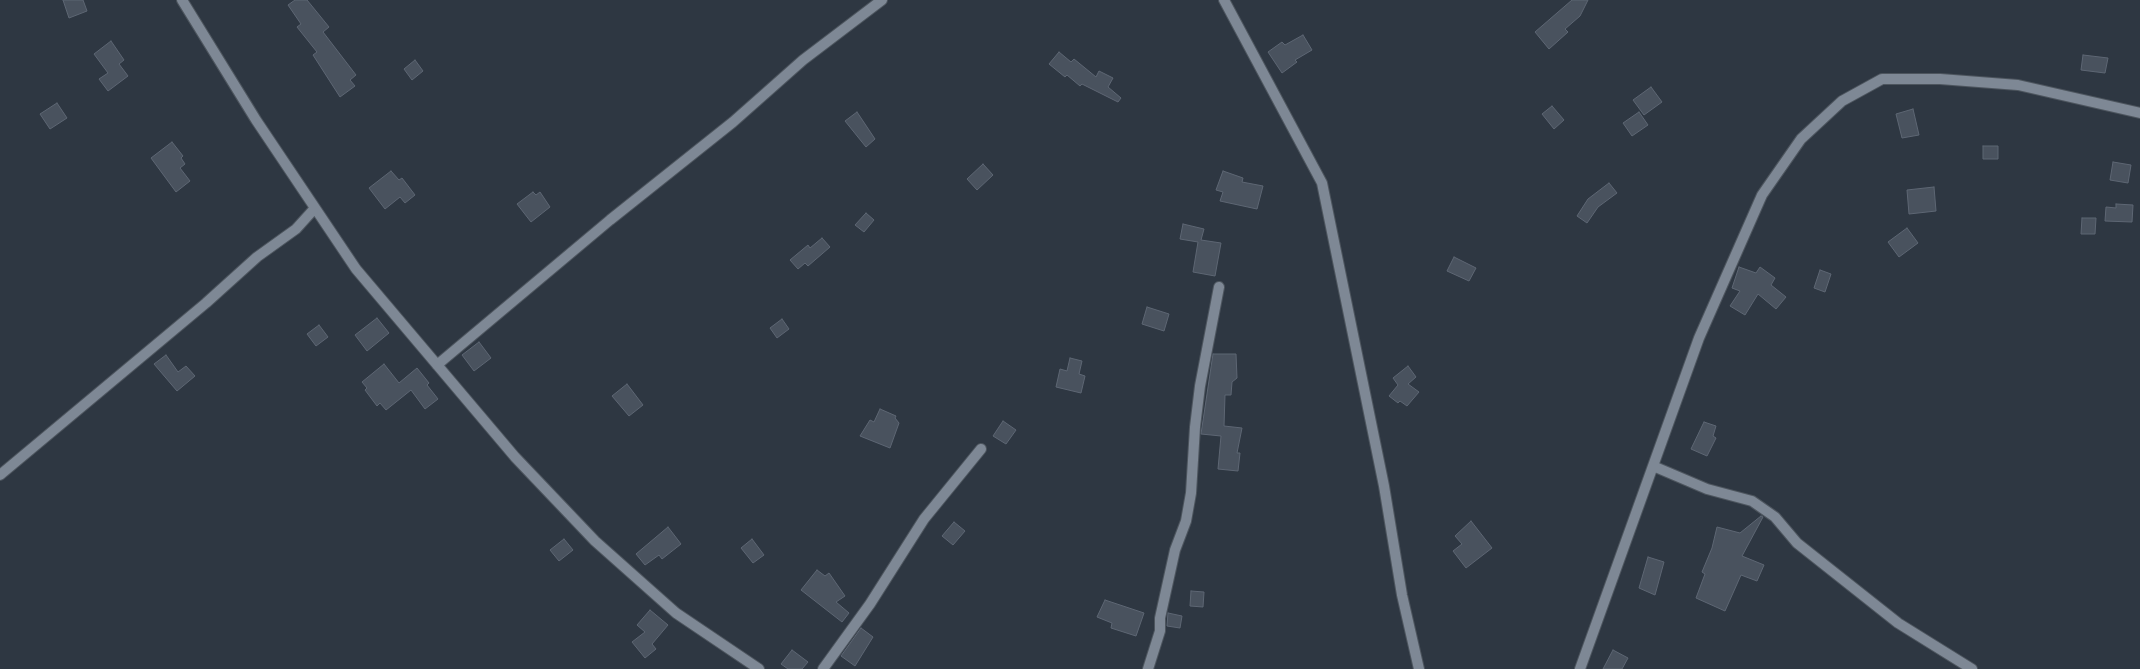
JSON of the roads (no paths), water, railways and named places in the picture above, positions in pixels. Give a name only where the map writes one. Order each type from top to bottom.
[{"type":"street","points":[[182,0],[256,120],[356,269],[515,457],[595,541],[676,613],[744,665],[759,669]]},
{"type":"street","points":[[437,365],[610,220],[733,122],[803,60],[882,0]]},
{"type":"street","points":[[1224,0],[1322,183],[1384,486],[1402,595],[1419,669]]},
{"type":"street","points":[[1580,669],[1699,338],[1762,195],[1801,139],[1842,101],[1882,79],[1940,80],[2018,85],[2140,113]]},
{"type":"street","points":[[0,475],[206,303],[258,257],[296,229],[315,208]]},
{"type":"street","points":[[1148,669],[1160,631],[1160,618],[1175,550],[1186,521],[1191,493],[1194,427],[1219,287]]},
{"type":"street","points":[[823,669],[870,604],[924,519],[981,449]]},
{"type":"street","points":[[1653,466],[1707,489],[1752,501],[1775,517],[1797,543],[1898,623],[1972,669]]}]
